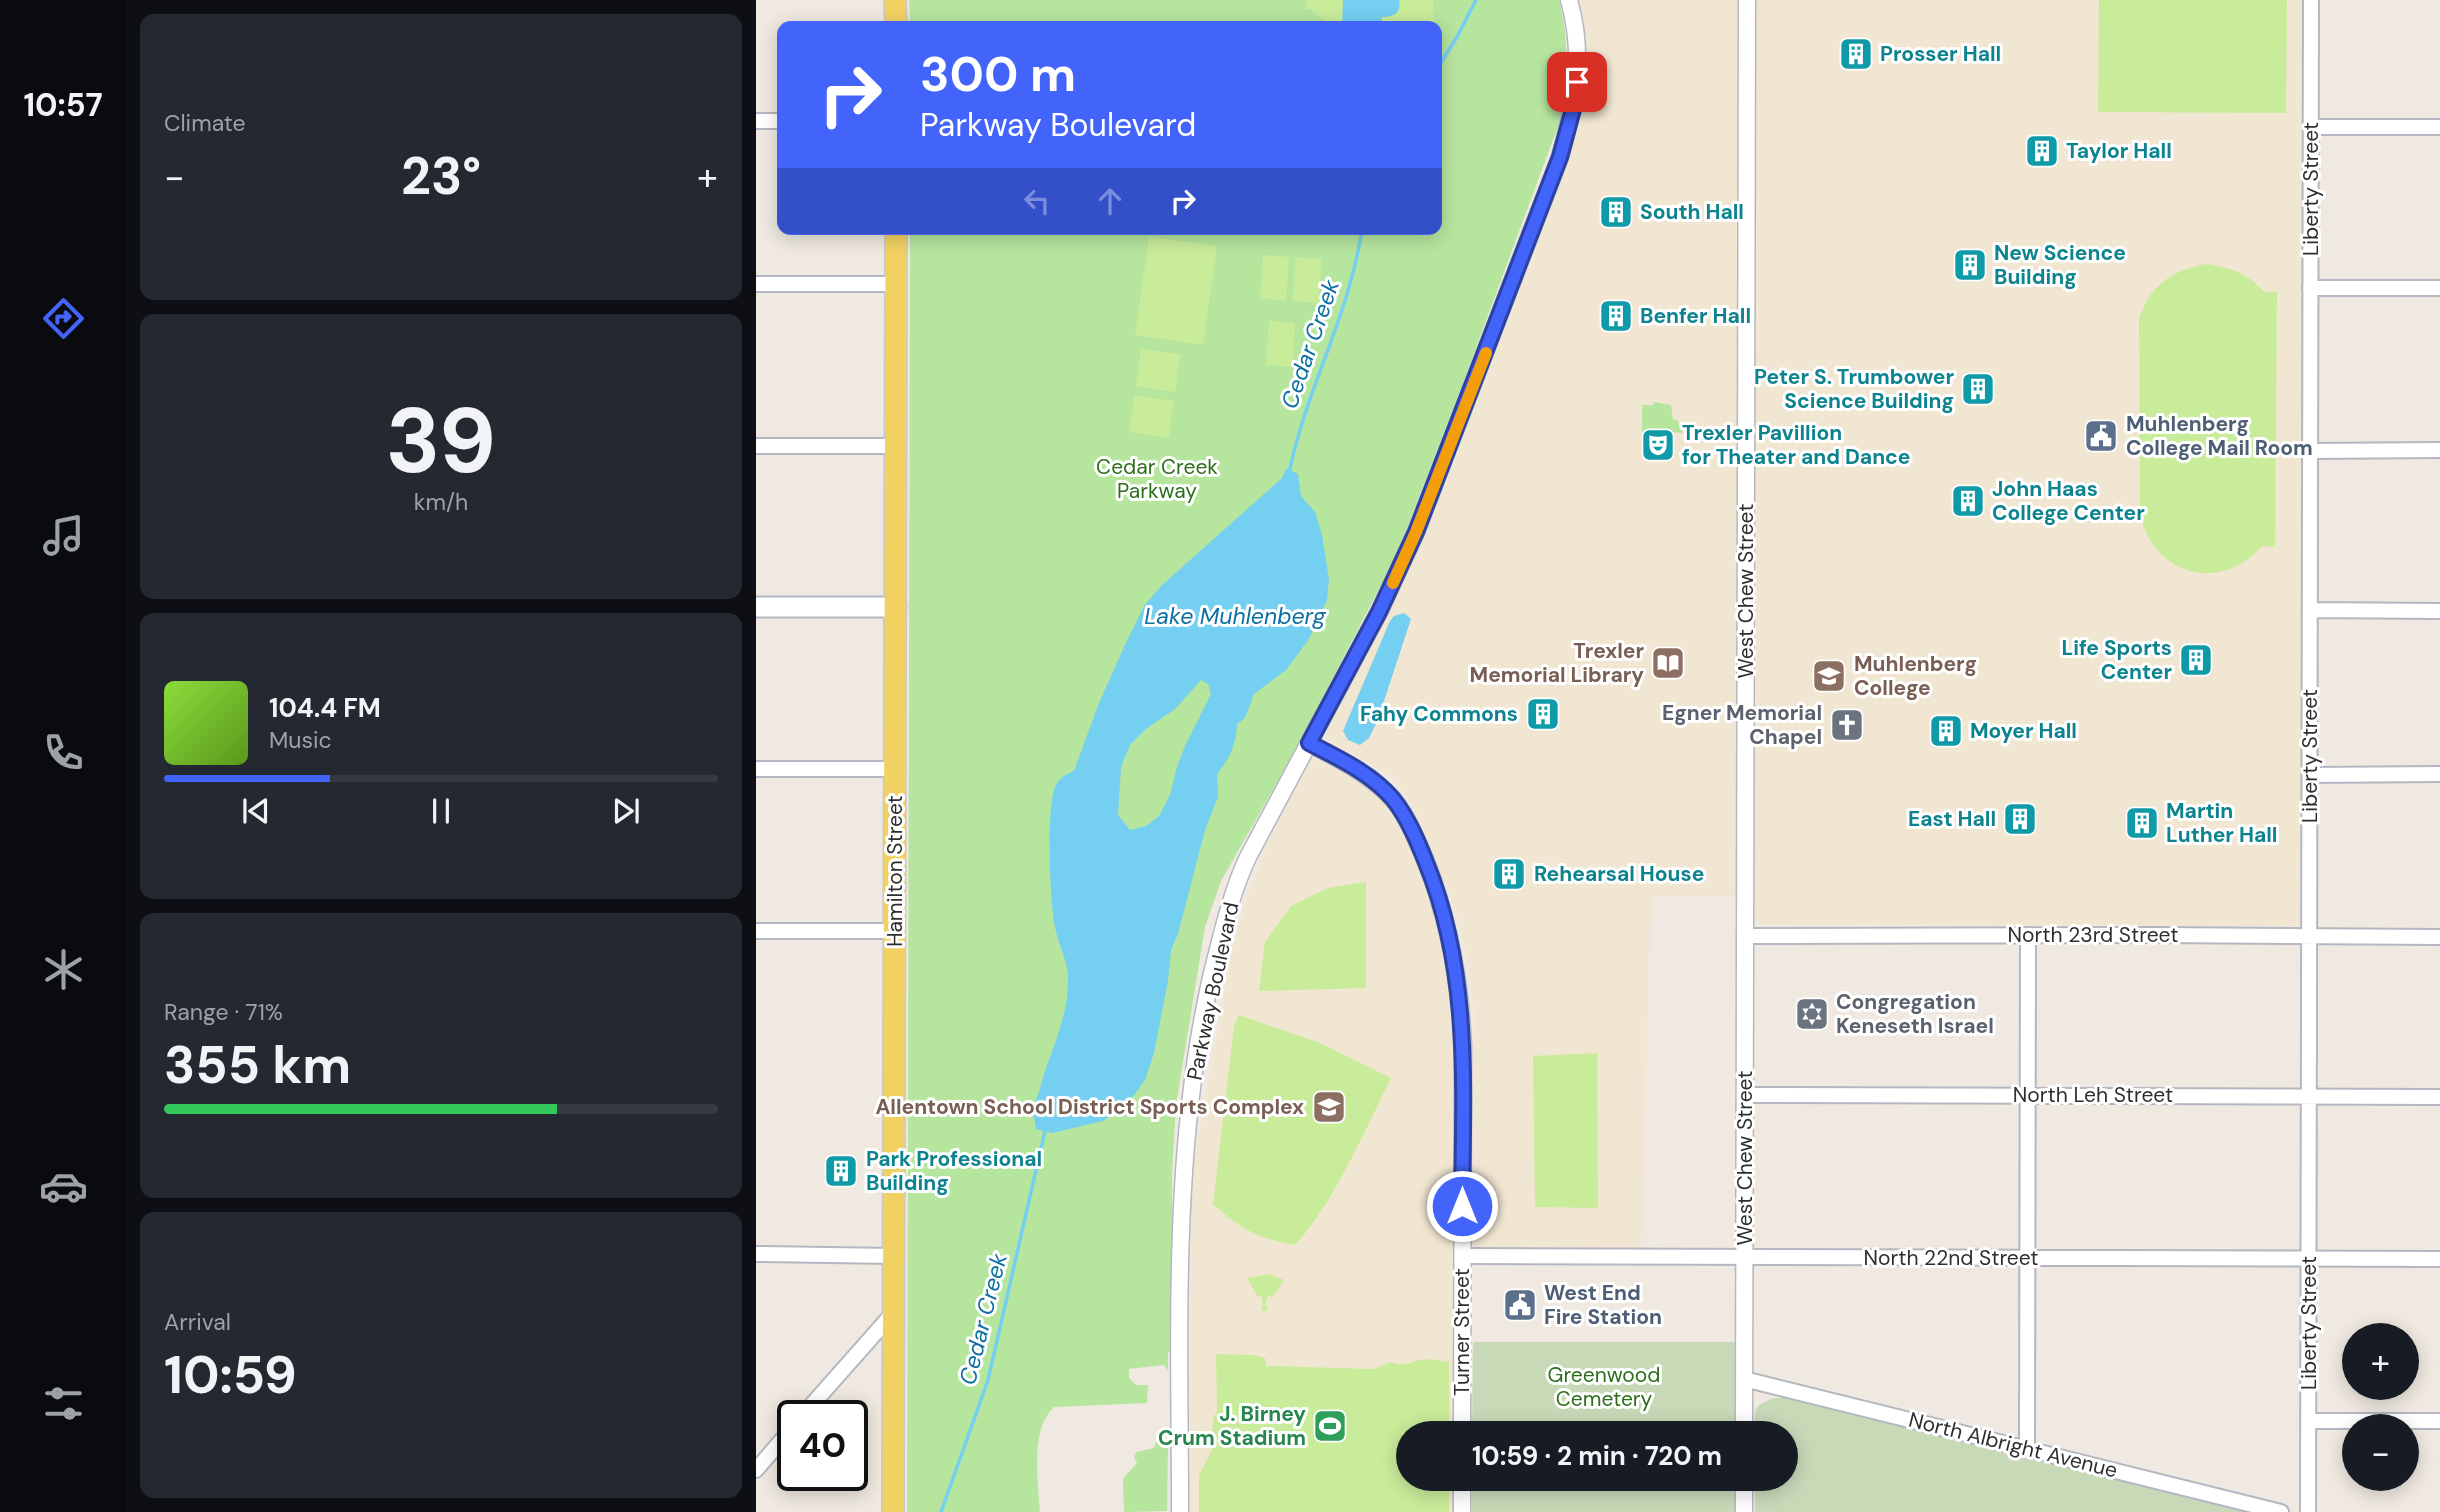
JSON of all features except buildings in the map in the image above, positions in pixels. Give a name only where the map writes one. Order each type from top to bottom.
[{"type":"main road","points":[[896,1],[896,21]]},
{"type":"main road","name":"Hamilton Street","points":[[893,1512],[896,235]]},
{"type":"main road","points":[[756,607],[896,607]]},
{"type":"street","name":"Parkway Boulevard","points":[[1180,1512],[1183,1167],[1200,1032],[1218,947],[1244,866],[1379,612],[1416,532],[1560,157],[1574,106],[1577,82],[1576,32],[1569,0]]},
{"type":"street","name":"West Chew Street","points":[[1744,1421],[1747,0]]},
{"type":"street","name":"Liberty Street","points":[[2308,1512],[2311,0]]},
{"type":"street","points":[[756,121],[777,121]]},
{"type":"street","points":[[2311,127],[2440,127]]},
{"type":"street","points":[[756,284],[896,284]]},
{"type":"street","points":[[2311,288],[2440,289]]},
{"type":"street","points":[[756,446],[896,446]]},
{"type":"street","points":[[2310,451],[2440,450]]},
{"type":"street","points":[[2310,610],[2440,611]]},
{"type":"street","name":"Turner Street","points":[[1309,743],[1373,780],[1405,817],[1419,844],[1443,909],[1451,943],[1462,1011],[1462,1421]]},
{"type":"street","points":[[756,769],[895,769]]},
{"type":"street","points":[[2309,775],[2440,774]]},
{"type":"street","points":[[756,931],[895,931]]},
{"type":"street","points":[[2027,1448],[2028,935]]},
{"type":"street","name":"North 23rd Street","points":[[1745,936],[2440,936]]},
{"type":"street","name":"North Leh Street","points":[[1745,1095],[2440,1097]]},
{"type":"street","points":[[756,1254],[894,1256]]},
{"type":"street","name":"North 22nd Street","points":[[1462,1256],[2440,1259]]},
{"type":"street","points":[[816,1400],[894,1312]]},
{"type":"street","name":"North Albright Avenue","points":[[1744,1379],[2281,1512]]},
{"type":"street","points":[[2308,1421],[2440,1421]]},
{"type":"street","points":[[756,1470],[777,1446]]},
{"type":"street","points":[[1462,1491],[1462,1512]]},
{"type":"street","points":[[1744,1491],[1744,1512]]},
{"type":"shaded area","name":"Muhlenberg College","points":[[1579,0],[2304,0],[2302,921],[2298,926],[1760,924],[1753,919],[1752,896],[1651,896],[1641,1248],[1477,1247],[1473,1244],[1474,1010],[1468,963],[1457,914],[1415,809],[1395,780],[1334,745],[1328,738],[1327,730],[1428,530],[1561,183],[1582,117],[1586,82],[1587,47]]},
{"type":"shaded area","name":"Allentown School District Sports Complex","points":[[1321,759],[1364,780],[1386,797],[1400,818],[1429,897],[1442,950],[1454,1048],[1455,1421],[1396,1421],[1396,1491],[1455,1491],[1455,1512],[1190,1512],[1191,1201],[1194,1165],[1231,953],[1248,895],[1267,845],[1311,762]]},
{"type":"green space","name":"Cedar Creek Parkway","points":[[909,0],[1559,0],[1565,30],[1566,75],[1560,121],[1403,538],[1296,749],[1221,881],[1205,927],[1176,1105],[1172,1173],[1172,1371],[1170,1352],[1168,1370],[1163,1365],[1129,1369],[1129,1378],[1136,1385],[1148,1385],[1147,1403],[1054,1407],[1046,1417],[1038,1442],[1040,1512],[907,1512],[910,235],[1442,235],[1442,21],[910,21]]},
{"type":"green space","points":[[1306,0],[1433,0],[1434,21],[1325,21],[1310,9],[1306,9]]},
{"type":"green space","points":[[2099,0],[2287,0],[2286,113],[2098,112]]},
{"type":"green space","points":[[1149,237],[1217,246],[1203,345],[1135,335]]},
{"type":"green space","points":[[1263,255],[1289,257],[1286,300],[1260,299]]},
{"type":"green space","points":[[1296,257],[1321,259],[1319,303],[1292,301]]},
{"type":"green space","points":[[2205,264],[2238,272],[2264,292],[2277,292],[2275,547],[2262,546],[2245,561],[2227,570],[2209,573],[2190,571],[2174,564],[2159,552],[2148,536],[2140,515],[2139,319],[2149,297],[2164,281],[2182,271]]},
{"type":"green space","points":[[1269,321],[1295,323],[1293,367],[1266,365]]},
{"type":"green space","points":[[1141,349],[1180,354],[1175,392],[1136,386]]},
{"type":"green space","points":[[1134,395],[1174,401],[1169,438],[1129,432]]},
{"type":"green space","points":[[1654,402],[1671,405],[1673,420],[1677,420],[1683,433],[1673,432],[1673,436],[1642,436],[1642,405],[1653,405]]},
{"type":"green space","points":[[1366,882],[1366,988],[1259,991],[1265,942],[1291,906],[1328,888]]},
{"type":"green space","points":[[1239,1015],[1320,1043],[1391,1078],[1336,1187],[1295,1245],[1271,1240],[1250,1231],[1213,1204],[1234,1026]]},
{"type":"green space","points":[[1597,1053],[1598,1208],[1535,1207],[1533,1056]]},
{"type":"green space","points":[[1270,1274],[1284,1280],[1273,1297],[1268,1295],[1265,1305],[1267,1311],[1261,1311],[1261,1296],[1258,1297],[1247,1278]]},
{"type":"green space","name":"Greenwood Cemetery","points":[[1473,1342],[1736,1342],[1736,1421],[1472,1421]]},
{"type":"green space","name":"J. Birney Crum Stadium","points":[[1216,1354],[1253,1355],[1265,1358],[1266,1366],[1373,1369],[1391,1362],[1402,1364],[1426,1359],[1449,1362],[1449,1421],[1396,1421],[1396,1491],[1449,1491],[1449,1512],[1199,1512],[1199,1475],[1212,1450],[1213,1419],[1217,1411]]},
{"type":"green space","points":[[1774,1398],[1786,1398],[2250,1512],[1755,1512],[1755,1491],[1798,1491],[1798,1421],[1755,1421],[1756,1410],[1761,1404]]},
{"type":"green space","points":[[1156,1442],[1168,1446],[1167,1511],[1124,1512],[1123,1479],[1137,1463],[1134,1457],[1137,1452],[1154,1448]]},
{"type":"green space","points":[[1472,1491],[1736,1491],[1735,1512],[1472,1512]]},
{"type":"water","points":[[1343,0],[1399,0],[1396,13],[1382,17],[1382,21],[1342,21]]},
{"type":"water","name":"Lake Muhlenberg","points":[[1286,468],[1298,474],[1301,496],[1315,512],[1322,535],[1329,579],[1327,600],[1309,639],[1286,670],[1254,694],[1245,718],[1237,724],[1232,751],[1217,774],[1218,797],[1205,830],[1178,934],[1171,950],[1154,1053],[1145,1080],[1132,1098],[1103,1121],[1052,1133],[1036,1129],[1032,1106],[1060,1028],[1068,991],[1066,965],[1055,927],[1050,875],[1051,810],[1057,783],[1074,771],[1099,703],[1144,606],[1161,586],[1282,478]],"holes":[[[1201,680],[1208,684],[1211,694],[1185,746],[1170,795],[1159,816],[1146,826],[1130,830],[1118,815],[1121,767],[1130,745],[1146,729],[1175,709]]]},
{"type":"water","points":[[1404,613],[1411,619],[1377,722],[1369,738],[1360,745],[1348,740],[1343,731],[1390,621],[1394,616]]},
{"type":"waterway","name":"Cedar Creek","points":[[1442,61],[1476,0]]},
{"type":"waterway","name":"Cedar Creek","points":[[1290,469],[1297,439],[1348,291],[1361,235]]},
{"type":"waterway","name":"Cedar Creek","points":[[941,1512],[988,1380],[1045,1131]]},
{"type":"slow traffic","points":[[1393,583],[1416,532],[1486,353]]},
{"type":"place","name":"Prosser Hall","points":[[1856,54]]},
{"type":"place","name":"Taylor Hall","points":[[2042,151]]},
{"type":"place","name":"South Hall","points":[[1616,212]]},
{"type":"place","name":"New Science Building","points":[[1970,265]]},
{"type":"place","name":"Benfer Hall","points":[[1616,316]]},
{"type":"place","name":"Peter S. Trumbower Science Building","points":[[1978,389]]},
{"type":"place","name":"Muhlenberg College Mail Room","points":[[2101,436]]},
{"type":"place","name":"Trexler Pavillion for Theater and Dance","points":[[1658,445]]},
{"type":"place","name":"John Haas College Center","points":[[1968,501]]},
{"type":"place","name":"Life Sports Center","points":[[2196,660]]},
{"type":"place","name":"Trexler Memorial Library","points":[[1668,663]]},
{"type":"place","name":"Muhlenberg College","points":[[1829,676]]},
{"type":"place","name":"Fahy Commons","points":[[1543,714]]},
{"type":"place","name":"Egner Memorial Chapel","points":[[1847,725]]},
{"type":"place","name":"Moyer Hall","points":[[1946,731]]},
{"type":"place","name":"East Hall","points":[[2020,819]]},
{"type":"place","name":"Martin Luther Hall","points":[[2142,823]]},
{"type":"place","name":"Rehearsal House","points":[[1509,874]]},
{"type":"place","name":"Congregation Keneseth Israel","points":[[1812,1014]]},
{"type":"place","name":"Allentown School District Sports Complex","points":[[1329,1107]]},
{"type":"place","name":"Park Professional Building","points":[[841,1171]]},
{"type":"place","name":"West End Fire Station","points":[[1520,1305]]},
{"type":"place","name":"J. Birney Crum Stadium","points":[[1330,1426]]},
{"type":"route","points":[[1462,1206],[1462,1011],[1458,977],[1443,909],[1419,844],[1392,799],[1373,780],[1309,743],[1379,612],[1416,532],[1560,157],[1574,106],[1577,82]]}]
